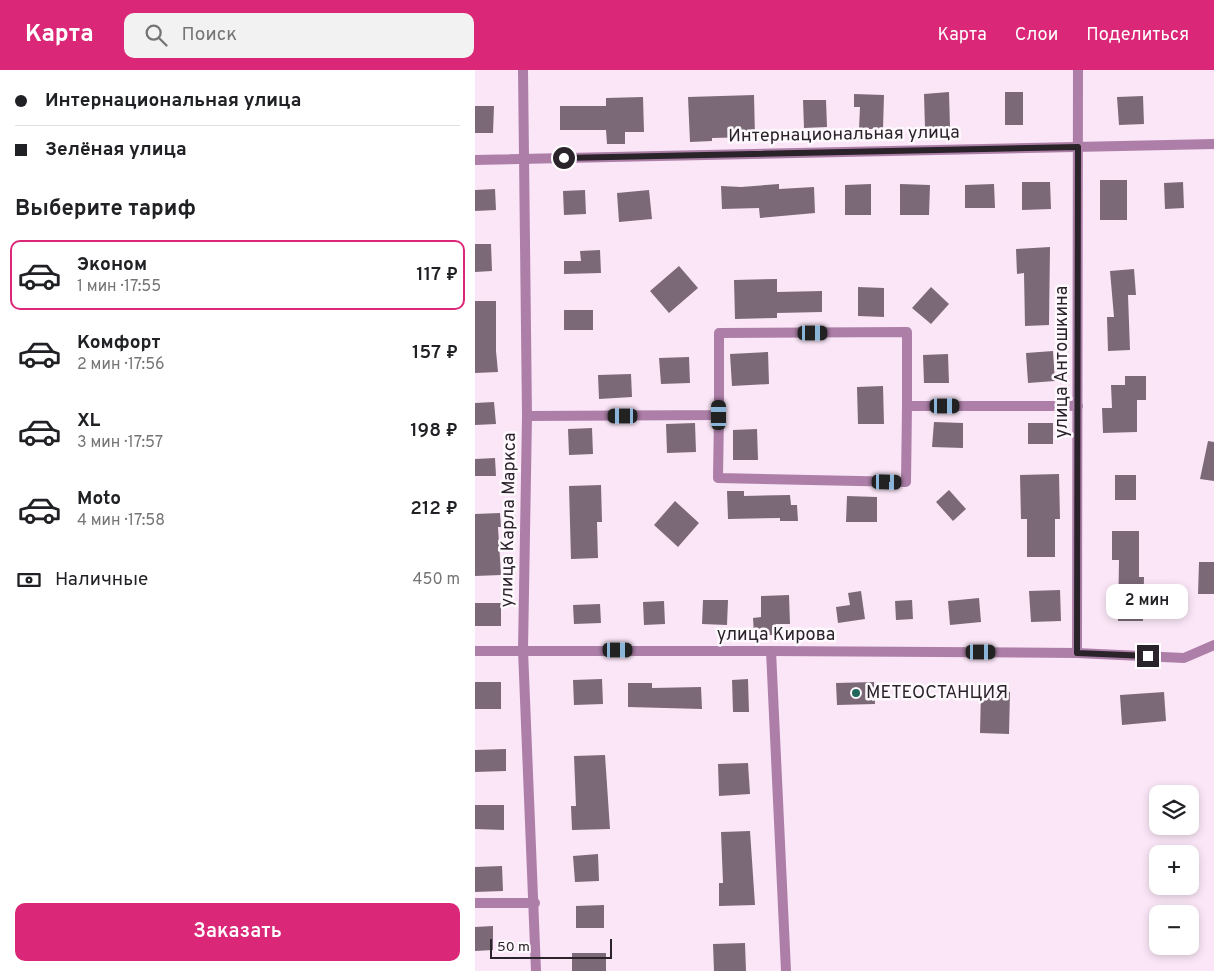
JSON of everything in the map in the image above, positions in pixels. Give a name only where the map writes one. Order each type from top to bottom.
[{"type":"street","name":"улица Карла Маркса","points":[[523,70],[527,416],[523,650],[535,903],[536,971]]},
{"type":"street","name":"улица Антошкина","points":[[1077,653],[1078,70]]},
{"type":"street","name":"Интернациональная улица","points":[[475,160],[1214,144]]},
{"type":"street","points":[[907,332],[906,482],[717,478],[719,415],[719,333],[907,332]]},
{"type":"street","points":[[907,406],[1078,406]]},
{"type":"street","points":[[527,416],[719,415]]},
{"type":"street","name":"улица Кирова","points":[[475,651],[771,650],[1077,653],[1184,658],[1214,645]]},
{"type":"street","points":[[771,650],[786,971]]},
{"type":"street","points":[[475,903],[535,903]]},
{"type":"building","points":[[949,92],[950,127],[925,128],[924,94]]},
{"type":"building","points":[[1005,92],[1023,92],[1023,125],[1005,125]]},
{"type":"building","points":[[854,94],[884,95],[883,129],[859,129],[860,107],[854,107]]},
{"type":"building","points":[[754,95],[755,137],[712,138],[712,141],[690,142],[688,97]]},
{"type":"building","points":[[1143,96],[1144,124],[1119,125],[1117,97]]},
{"type":"building","points":[[643,97],[644,132],[625,132],[625,144],[607,144],[606,130],[560,130],[560,106],[606,106],[606,98]]},
{"type":"building","points":[[803,100],[826,100],[827,127],[804,128]]},
{"type":"building","points":[[475,106],[494,106],[493,133],[475,133]]},
{"type":"building","points":[[1100,180],[1127,180],[1127,220],[1100,220]]},
{"type":"building","points":[[1022,182],[1050,182],[1051,209],[1022,210]]},
{"type":"building","points":[[1183,182],[1184,208],[1165,209],[1164,183]]},
{"type":"building","points":[[779,184],[779,189],[814,187],[815,213],[760,218],[759,208],[722,209],[721,186],[741,187]]},
{"type":"building","points":[[871,184],[871,215],[845,215],[845,185]]},
{"type":"building","points":[[900,184],[930,185],[929,215],[900,215]]},
{"type":"building","points":[[994,184],[995,208],[965,208],[965,185]]},
{"type":"building","points":[[495,189],[496,210],[475,211],[475,190]]},
{"type":"building","points":[[585,190],[586,214],[564,215],[563,191]]},
{"type":"building","points":[[649,190],[652,219],[619,222],[617,193]]},
{"type":"building","points":[[475,244],[491,244],[492,271],[475,272]]},
{"type":"building","points":[[1050,247],[1049,325],[1025,326],[1024,273],[1017,274],[1016,249]]},
{"type":"building","points":[[600,250],[601,273],[564,274],[564,261],[581,261],[580,251]]},
{"type":"building","points":[[679,266],[698,288],[669,313],[650,291]]},
{"type":"building","points":[[1134,269],[1136,295],[1128,295],[1130,350],[1108,351],[1107,317],[1114,317],[1110,271]]},
{"type":"building","points":[[777,279],[777,292],[822,291],[822,312],[777,313],[777,318],[735,319],[734,280]]},
{"type":"building","points":[[858,287],[884,288],[884,317],[858,316]]},
{"type":"building","points":[[931,287],[949,304],[931,324],[912,308]]},
{"type":"building","points":[[475,301],[496,301],[498,372],[475,373]]},
{"type":"building","points":[[564,310],[593,310],[593,330],[564,330]]},
{"type":"building","points":[[1053,351],[1055,381],[1028,383],[1026,353]]},
{"type":"building","points":[[768,352],[769,384],[732,386],[730,354]]},
{"type":"building","points":[[948,354],[949,383],[924,383],[923,355]]},
{"type":"building","points":[[689,357],[690,383],[661,384],[659,358]]},
{"type":"building","points":[[631,374],[632,397],[599,399],[598,375]]},
{"type":"building","points":[[1125,376],[1146,376],[1146,400],[1137,400],[1137,432],[1103,433],[1102,408],[1112,408],[1111,385],[1125,385]]},
{"type":"building","points":[[883,386],[884,424],[858,424],[857,387]]},
{"type":"building","points":[[494,402],[496,424],[475,425],[475,403]]},
{"type":"building","points":[[934,422],[963,423],[963,448],[932,447]]},
{"type":"building","points":[[695,423],[696,452],[667,453],[666,424]]},
{"type":"building","points":[[1028,423],[1053,423],[1053,444],[1028,444]]},
{"type":"building","points":[[592,428],[593,454],[569,455],[568,429]]},
{"type":"building","points":[[757,429],[758,460],[733,460],[733,430]]},
{"type":"building","points":[[1208,441],[1214,442],[1214,481],[1200,479]]},
{"type":"building","points":[[495,458],[496,476],[475,476],[475,459]]},
{"type":"building","points":[[1059,474],[1060,519],[1055,519],[1055,557],[1027,557],[1027,519],[1021,519],[1020,475]]},
{"type":"building","points":[[1115,475],[1136,475],[1136,500],[1115,500]]},
{"type":"building","points":[[601,485],[602,522],[597,522],[598,558],[571,559],[569,486]]},
{"type":"building","points":[[949,490],[966,509],[953,521],[936,502]]},
{"type":"building","points":[[727,491],[744,491],[744,496],[790,495],[791,505],[797,505],[798,521],[780,521],[780,518],[728,519]]},
{"type":"building","points":[[847,496],[877,497],[877,522],[846,522]]},
{"type":"building","points":[[675,501],[699,523],[678,547],[654,525]]},
{"type":"building","points":[[500,513],[501,527],[498,527],[501,575],[475,576],[475,514]]},
{"type":"building","points":[[1112,531],[1139,531],[1139,577],[1144,577],[1143,621],[1118,621],[1119,560],[1112,560]]},
{"type":"building","points":[[1199,562],[1214,562],[1214,594],[1198,594]]},
{"type":"building","points":[[1060,590],[1061,621],[1031,622],[1029,591]]},
{"type":"building","points":[[861,591],[865,619],[838,623],[836,607],[850,605],[848,593]]},
{"type":"building","points":[[789,595],[790,624],[776,624],[776,635],[754,635],[753,618],[761,617],[761,596]]},
{"type":"building","points":[[979,598],[981,622],[950,625],[948,601]]},
{"type":"building","points":[[703,600],[728,600],[727,625],[702,624]]},
{"type":"building","points":[[912,600],[913,619],[896,620],[895,601]]},
{"type":"building","points":[[664,601],[665,624],[644,625],[643,602]]},
{"type":"building","points":[[475,603],[501,603],[501,626],[475,626]]},
{"type":"building","points":[[600,604],[601,623],[574,624],[573,605]]},
{"type":"building","points":[[602,679],[603,704],[574,705],[573,680]]},
{"type":"building","points":[[748,679],[749,712],[733,712],[732,680]]},
{"type":"building","points":[[475,682],[501,682],[501,709],[475,709]]},
{"type":"building","name":"МЕТЕОСТАНЦИЯ","points":[[874,682],[875,704],[837,705],[836,683]]},
{"type":"building","points":[[628,683],[652,683],[652,688],[701,687],[702,709],[628,707]]},
{"type":"building","points":[[981,691],[1010,692],[1009,734],[980,733]]},
{"type":"building","points":[[1164,692],[1166,721],[1122,725],[1120,695]]},
{"type":"building","points":[[506,749],[506,771],[475,772],[475,750]]},
{"type":"building","points":[[605,755],[610,829],[572,830],[571,806],[576,806],[574,756]]},
{"type":"building","points":[[748,763],[750,794],[719,796],[718,764]]},
{"type":"building","points":[[475,805],[504,805],[504,830],[475,829]]},
{"type":"building","points":[[750,831],[755,905],[719,906],[719,883],[723,883],[721,832]]},
{"type":"building","points":[[598,854],[599,881],[575,882],[573,856]]},
{"type":"building","points":[[502,866],[503,891],[475,892],[475,867]]},
{"type":"building","points":[[604,905],[604,928],[576,928],[576,906]]},
{"type":"building","points":[[493,926],[493,950],[475,951],[475,927]]},
{"type":"building","points":[[745,943],[746,971],[714,971],[713,944]]},
{"type":"building","points":[[572,953],[606,953],[606,971],[572,971]]},
{"type":"place","name":"МЕТЕОСТАНЦИЯ","points":[[856,693]]},
{"type":"route","points":[[564,158],[1078,147],[1077,653],[1148,656]]}]
